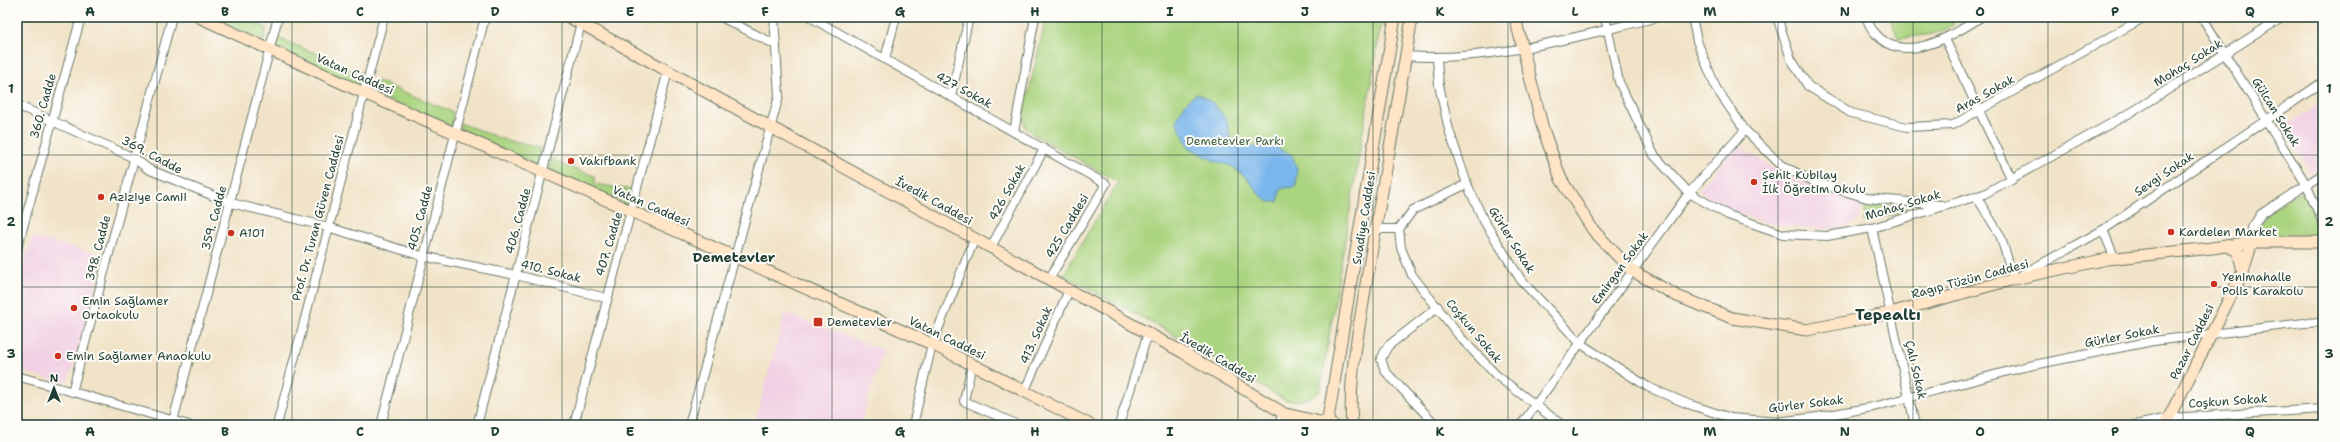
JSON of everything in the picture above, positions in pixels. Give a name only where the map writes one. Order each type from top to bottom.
[{"type":"main road","name":"Vatan Caddesi","points":[[199,17],[364,93],[932,344],[1025,390],[1090,425]]},
{"type":"main road","name":"İvedik Caddesi","points":[[569,17],[1211,368],[1283,414],[1297,425]]},
{"type":"main road","name":"Suadiye Caddesi","points":[[1329,424],[1395,17]]},
{"type":"main road","name":"Suadiye Caddesi","points":[[1352,425],[1350,397],[1375,229],[1412,17]]},
{"type":"main road","name":"Ragıp Tüzün Caddesi","points":[[1515,17],[1542,129],[1561,179],[1593,230],[1631,270],[1677,296],[1732,318],[1806,330],[1890,313],[2014,279],[2115,259],[2252,242],[2323,242]]},
{"type":"main road","name":"Pazar Caddesi","points":[[2167,421],[2243,272],[2252,242]]},
{"type":"main road","points":[[2227,246],[2238,251],[2243,272]]},
{"type":"main road","name":"İvedik Caddesi","points":[[1283,414],[1329,424]]},
{"type":"street","name":"360. Cadde","points":[[17,249],[81,17]]},
{"type":"street","name":"398. Cadde","points":[[72,392],[172,17]]},
{"type":"street","name":"359. Cadde","points":[[172,423],[278,17]]},
{"type":"street","name":"Prof. Dr. Turan Güven Caddesi","points":[[277,425],[384,17]]},
{"type":"street","name":"405. Cadde","points":[[381,425],[422,256],[485,17]]},
{"type":"street","points":[[721,17],[776,45]]},
{"type":"street","points":[[689,425],[780,88],[774,17]]},
{"type":"street","name":"427 Sokak","points":[[810,17],[1106,184]]},
{"type":"street","points":[[885,59],[896,17]]},
{"type":"street","points":[[951,96],[969,17]]},
{"type":"street","points":[[1014,132],[1035,17]]},
{"type":"street","name":"Mohaç Sokak","points":[[1605,17],[1619,82],[1654,155],[1689,193],[1728,215],[1783,234],[1827,236],[1872,228],[1976,196],[2012,180],[2137,108],[2283,17]]},
{"type":"street","points":[[1405,56],[1437,59],[1522,48],[1659,17]]},
{"type":"street","points":[[1692,17],[1697,41],[1716,88],[1745,130],[1781,165],[1816,183],[1867,198],[1944,205]]},
{"type":"street","name":"Aras Sokak","points":[[1777,17],[1791,59],[1808,86],[1851,113],[1908,128],[1953,126],[2145,17]]},
{"type":"street","points":[[1866,17],[1875,34],[1894,47],[1920,47],[1945,38],[1981,17]]},
{"type":"street","name":"Gülcan Sokak","points":[[2202,17],[2267,119],[2306,184],[2323,224]]},
{"type":"street","name":"406. Cadde","points":[[477,425],[581,23]]},
{"type":"street","points":[[1945,38],[2012,180]]},
{"type":"street","name":"Gürler Sokak","points":[[1437,59],[1439,85],[1449,130],[1466,184],[1484,221],[1521,280],[1581,344],[1648,387],[1688,404],[1731,418],[1784,421],[1873,407],[2024,367],[2153,341],[2304,322],[2323,322]]},
{"type":"street","name":"407. Cadde","points":[[574,425],[606,298],[632,211],[668,70]]},
{"type":"street","name":"Sevgi Sokak","points":[[2014,279],[2103,230],[2323,82]]},
{"type":"street","name":"369. Cadde","points":[[17,105],[134,158],[148,169],[230,203],[328,227]]},
{"type":"street","name":"Emirgan Sokak","points":[[1521,425],[1581,344],[1631,270],[1689,193],[1745,130]]},
{"type":"street","name":"426 Sokak","points":[[990,247],[1044,149]]},
{"type":"street","points":[[2252,242],[2252,228],[2261,214],[2323,174]]},
{"type":"street","name":"425 Caddesi","points":[[1049,279],[1106,184]]},
{"type":"street","points":[[1375,229],[1399,229],[1413,210],[1466,184]]},
{"type":"street","points":[[1976,196],[2000,235],[2014,279]]},
{"type":"street","name":"410. Sokak","points":[[328,227],[422,256],[516,275],[606,298]]},
{"type":"street","name":"Çalı Sokak","points":[[1872,228],[1915,425]]},
{"type":"street","name":"Coşkun Sokak","points":[[1399,229],[1401,248],[1412,275],[1461,338],[1496,375],[1562,425]]},
{"type":"street","points":[[2103,230],[2115,259]]},
{"type":"street","points":[[913,425],[932,344],[974,238]]},
{"type":"street","name":"413. Sokak","points":[[1025,390],[1069,290]]},
{"type":"street","points":[[1436,425],[1385,371],[1381,359],[1388,346],[1438,307]]},
{"type":"street","points":[[1119,425],[1148,333]]},
{"type":"street","points":[[972,364],[964,401],[1018,425]]},
{"type":"street","points":[[17,376],[172,423],[189,425]]},
{"type":"street","name":"Coşkun Sokak","points":[[2136,425],[2167,421],[2323,409]]},
{"type":"street","points":[[1279,425],[1283,414]]},
{"type":"shaded area","points":[[2323,101],[2323,166],[2311,174],[2283,127]]},
{"type":"shaded area","name":"Şehit Kubilay İlk Öğretim Okulu","points":[[1738,145],[1782,174],[1834,194],[1863,202],[1859,221],[1843,228],[1809,229],[1762,222],[1723,208],[1698,190]]},
{"type":"shaded area","points":[[32,237],[104,255],[72,370],[68,381],[64,383],[17,370],[17,290]]},
{"type":"shaded area","points":[[785,313],[883,350],[860,425],[754,425]]},
{"type":"green space","points":[[210,17],[242,17],[266,28],[264,41]]},
{"type":"green space","name":"Demetevler Parkı","points":[[1045,17],[1382,17],[1320,391],[1316,394],[1304,400],[1285,400],[1167,331],[1063,275],[1118,182],[1033,134],[1025,127],[1023,116],[1043,32]]},
{"type":"green space","points":[[1889,17],[1953,17],[1953,27],[1931,34],[1899,39]]},
{"type":"green space","points":[[278,38],[322,56],[326,61],[364,74],[361,88],[276,47]]},
{"type":"green space","points":[[377,81],[453,112],[452,127],[373,94]]},
{"type":"green space","points":[[460,123],[502,139],[540,148],[536,165],[460,130]]},
{"type":"green space","points":[[552,158],[565,166],[595,176],[595,184],[633,190],[629,205],[548,172]]},
{"type":"green space","points":[[2306,188],[2323,229],[2323,237],[2258,236],[2262,220],[2268,214],[2283,202]]},
{"type":"green space","points":[[1866,202],[1908,210],[1864,222]]},
{"type":"water","points":[[1198,94],[1213,103],[1226,119],[1231,140],[1237,145],[1254,147],[1273,146],[1292,155],[1297,168],[1296,187],[1284,188],[1280,190],[1278,202],[1269,202],[1258,193],[1248,179],[1232,166],[1214,161],[1189,147],[1176,121],[1187,102]]},
{"type":"place","name":"Vakıfbank","points":[[571,161]]},
{"type":"place","name":"Şehit Kubilay İlk Öğretim Okulu","points":[[1754,182]]},
{"type":"place","name":"Aziziye Camii","points":[[101,197]]},
{"type":"place","name":"Kardelen Market","points":[[2171,232]]},
{"type":"place","name":"A101","points":[[231,233]]},
{"type":"place","name":"Yenimahalle Polis Karakolu","points":[[2214,284]]},
{"type":"place","name":"Emin Sağlamer Ortaokulu","points":[[74,308]]},
{"type":"place","name":"Demetevler","points":[[818,322]]},
{"type":"place","name":"Emin Sağlamer Anaokulu","points":[[58,356]]},
{"type":"district","name":"Demetevler","points":[[734,257]]},
{"type":"district","name":"Tepealtı","points":[[1888,314]]}]
